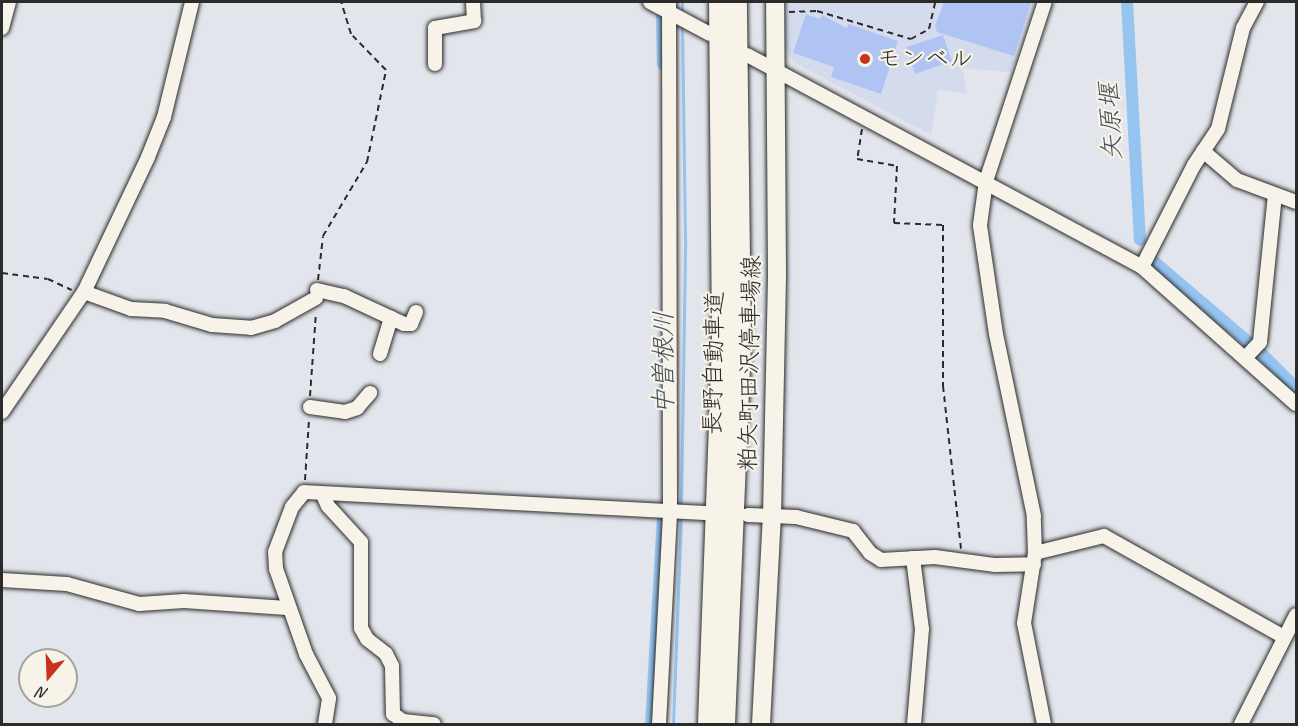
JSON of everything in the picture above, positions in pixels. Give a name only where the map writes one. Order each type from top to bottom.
[{"type":"highway","name":"長野自動車道","points":[[708,724],[722,351],[719,2]]},
{"type":"highway","name":"長野自動車道","points":[[725,724],[741,341],[737,2]]},
{"type":"main road","name":"粕矢町田沢停車場線","points":[[761,724],[772,516],[776,70],[779,7]]},
{"type":"street","points":[[2,28],[9,2]]},
{"type":"street","points":[[2,412],[83,294],[164,117],[192,2]]},
{"type":"street","points":[[435,64],[435,28],[474,21],[473,2]]},
{"type":"street","points":[[650,2],[669,6],[710,34]]},
{"type":"street","points":[[1044,724],[1024,622],[1034,558],[1034,516],[996,334],[980,225],[986,181],[1045,2]]},
{"type":"street","points":[[1142,267],[1203,151],[1218,129],[1243,28],[1257,2]]},
{"type":"street","points":[[659,724],[670,511],[669,6]]},
{"type":"street","points":[[747,55],[986,181],[1142,267],[1247,356],[1296,404]]},
{"type":"street","points":[[1203,151],[1237,180],[1296,202]]},
{"type":"street","points":[[1247,356],[1260,342],[1275,195]]},
{"type":"street","points":[[83,294],[131,309],[165,312],[212,325],[251,328],[275,321],[317,294],[344,296],[390,318],[411,324],[416,312]]},
{"type":"street","points":[[380,354],[390,318]]},
{"type":"street","points":[[310,407],[345,412],[357,408],[370,393]]},
{"type":"street","points":[[325,724],[329,698],[287,608],[275,552],[292,507],[304,492],[323,495],[707,513]]},
{"type":"street","points":[[323,495],[328,506],[361,542],[361,628],[367,639],[386,654],[392,666],[393,714],[403,721],[434,724]]},
{"type":"street","points":[[748,515],[796,516],[854,531],[870,553],[881,560],[963,558],[995,564],[1034,558],[1104,536],[1284,637]]},
{"type":"street","points":[[913,558],[922,629],[914,724]]},
{"type":"street","points":[[2,580],[67,584],[139,604],[184,601],[287,608]]},
{"type":"street","points":[[1241,724],[1296,615]]},
{"type":"path","points":[[304,492],[323,236],[367,162],[386,70],[351,34],[341,2]]},
{"type":"path","points":[[779,7],[817,11],[911,39],[929,29],[935,2]]},
{"type":"path","points":[[863,117],[856,159],[897,166],[894,223],[943,225],[943,386],[963,558]]},
{"type":"path","points":[[2,273],[48,279],[83,294]]},
{"type":"shaded area","points":[[784,2],[1034,2],[1011,72],[962,68],[967,93],[938,90],[931,135],[795,63],[785,48]]},
{"type":"building","points":[[944,2],[1031,2],[1014,56],[937,32],[935,26]]},
{"type":"building","name":"モンベル","points":[[806,14],[820,19],[822,15],[847,28],[848,24],[898,41],[881,94],[831,77],[834,67],[793,53]]},
{"type":"building","points":[[943,35],[952,61],[915,74],[906,47]]},
{"type":"waterway","name":"中曽根川","points":[[682,2],[682,15]]},
{"type":"waterway","name":"矢原堰","points":[[1127,2],[1140,240]]},
{"type":"waterway","points":[[662,17],[663,64]]},
{"type":"waterway","name":"中曽根川","points":[[681,507],[685,238],[682,24]]},
{"type":"waterway","name":"矢原堰","points":[[1151,259],[1252,345]]},
{"type":"waterway","name":"矢原堰","points":[[1259,351],[1296,388]]},
{"type":"waterway","name":"中曽根川","points":[[673,724],[681,516]]},
{"type":"waterway","points":[[651,724],[663,518]]},
{"type":"place","name":"モンベル","points":[[865,59]]}]
